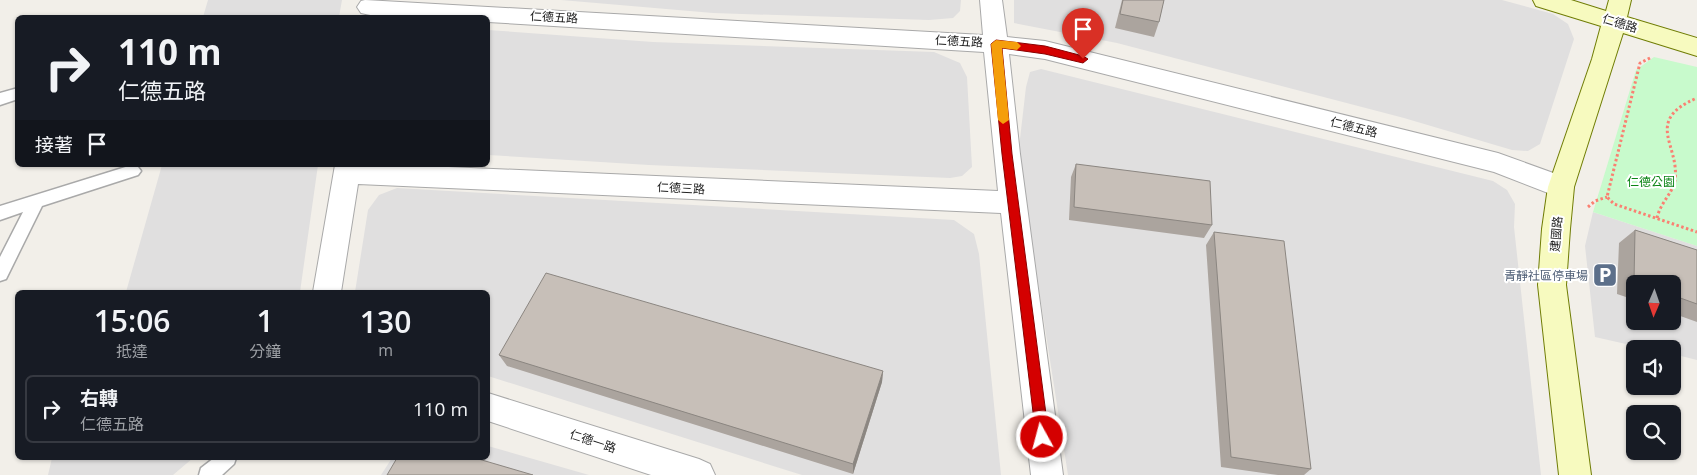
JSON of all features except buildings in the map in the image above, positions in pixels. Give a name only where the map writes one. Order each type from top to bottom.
[{"type":"street","points":[[991,0],[999,84],[1047,475]]},
{"type":"street","name":"仁德路","points":[[1544,0],[1617,10],[1697,47]]},
{"type":"street","name":"仁德五路","points":[[368,8],[996,44],[1045,50],[1489,160],[1561,187]]},
{"type":"street","name":"建國路","points":[[1575,475],[1552,285],[1561,187],[1604,60],[1617,10]]},
{"type":"street","points":[[327,290],[348,169]]},
{"type":"street","name":"仁德三路","points":[[348,169],[1014,203]]},
{"type":"street","name":"仁德一路","points":[[490,407],[699,475]]},
{"type":"lane","points":[[0,99],[15,94]]},
{"type":"lane","points":[[0,213],[133,171]]},
{"type":"lane","points":[[0,274],[36,201]]},
{"type":"lane","points":[[208,475],[225,460]]},
{"type":"path","points":[[1607,197],[1640,63],[1648,58],[1657,59]]},
{"type":"path","points":[[1657,218],[1662,202],[1671,191],[1675,180],[1675,168],[1666,134],[1667,124],[1676,111],[1697,98]]},
{"type":"path","points":[[1587,209],[1595,200],[1607,197]]},
{"type":"path","points":[[1607,197],[1614,204],[1697,232]]},
{"type":"shaded area","points":[[208,0],[342,0],[339,15],[204,15]]},
{"type":"shaded area","points":[[561,0],[961,0],[960,11],[953,18],[929,20],[713,13]]},
{"type":"shaded area","points":[[1014,0],[1502,0],[1553,14],[1568,24],[1574,39],[1540,144],[1528,151],[1512,150],[1404,118],[1117,43],[1014,23]]},
{"type":"shaded area","points":[[490,30],[653,42],[934,52],[960,63],[967,77],[972,167],[962,176],[950,178],[649,165],[490,155]]},
{"type":"shaded area","points":[[1041,69],[1493,181],[1507,190],[1515,204],[1514,227],[1541,475],[1068,475],[1018,156],[1026,87],[1030,72]]},
{"type":"shaded area","points":[[161,167],[318,167],[300,290],[127,290]]},
{"type":"shaded area","points":[[397,188],[954,220],[974,234],[979,254],[1001,475],[802,475],[490,377],[490,290],[355,290],[368,210],[379,195]]},
{"type":"shaded area","points":[[1593,212],[1697,246],[1697,360],[1681,356],[1681,340],[1626,340],[1626,344],[1595,337],[1585,246]]},
{"type":"shaded area","points":[[490,447],[589,475],[381,475],[391,460],[490,460]]},
{"type":"shaded area","points":[[52,460],[191,460],[173,475],[48,475]]},
{"type":"green space","name":"仁德公園","points":[[1654,57],[1697,67],[1697,246],[1593,212],[1636,70]]},
{"type":"slow traffic","points":[[1003,120],[996,44],[1017,46]]},
{"type":"place","name":"青靜社區停車場","points":[[1605,275]]},
{"type":"route","points":[[1042,437],[1020,246],[1007,154],[996,44],[1045,50],[1083,59]]}]
